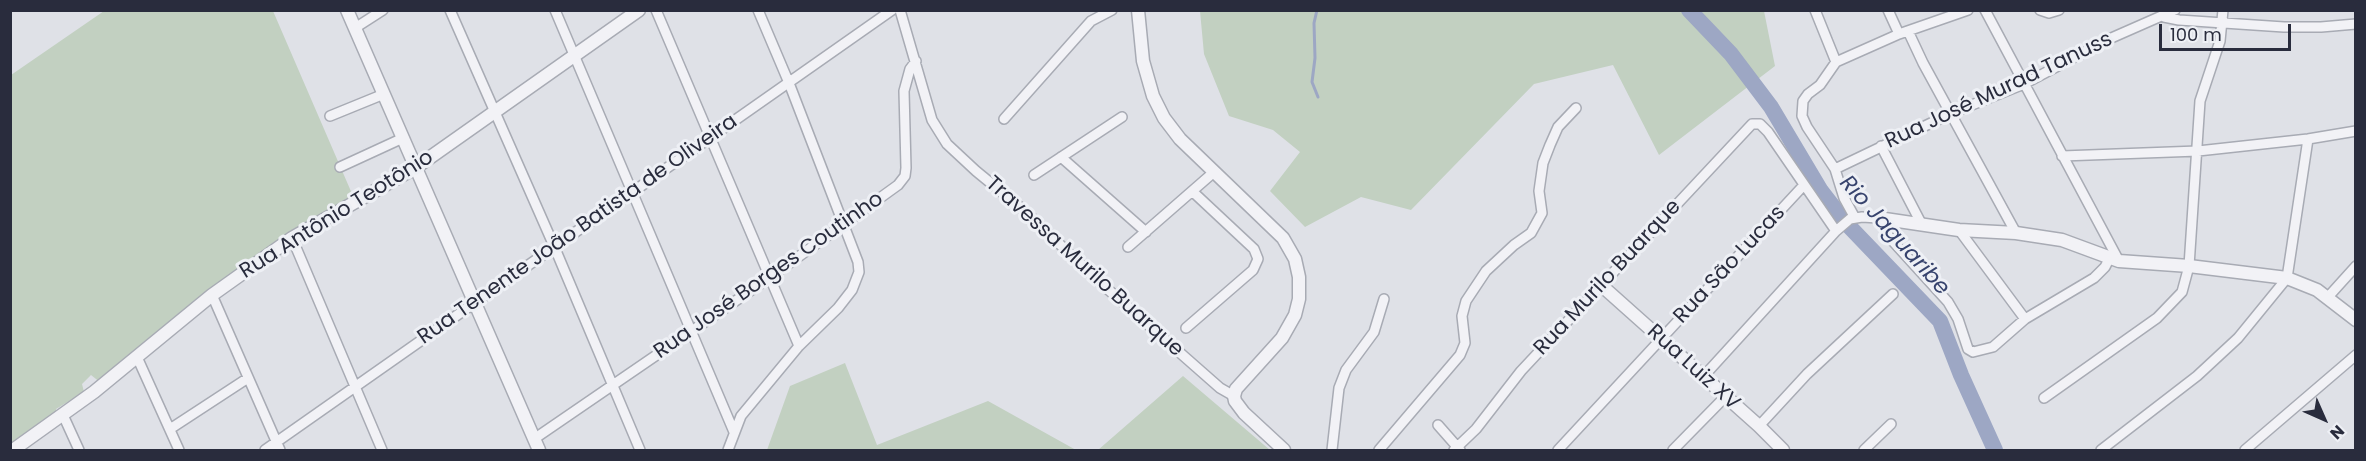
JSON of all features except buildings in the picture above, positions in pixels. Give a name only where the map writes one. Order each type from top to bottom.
[{"type":"street","points":[[347,10],[537,445]]},
{"type":"street","points":[[356,28],[383,10]]},
{"type":"street","points":[[450,10],[496,111],[640,450]]},
{"type":"street","points":[[555,10],[734,432]]},
{"type":"street","name":"Rua Antônio Teotônio","points":[[13,450],[63,415],[212,295],[292,238],[415,168],[639,10]]},
{"type":"street","points":[[656,10],[799,346]]},
{"type":"street","points":[[728,450],[741,416],[799,346],[838,308],[856,282],[858,262],[789,83],[758,10]]},
{"type":"street","name":"Rua Tenente João Batista de Oliveira","points":[[265,450],[278,446],[474,302],[892,10]]},
{"type":"street","name":"Travessa Murilo Buarque","points":[[900,10],[932,120],[947,144],[1220,388],[1234,396],[1234,401],[1244,413],[1284,450]]},
{"type":"street","points":[[1004,119],[1091,21],[1112,10]]},
{"type":"street","points":[[1138,10],[1143,61],[1152,96],[1164,118],[1180,139],[1283,238],[1295,258],[1299,277],[1299,298],[1295,315],[1282,338],[1236,389],[1234,396]]},
{"type":"street","points":[[1815,10],[1836,62]]},
{"type":"street","points":[[1888,10],[1952,113],[2016,233]]},
{"type":"street","points":[[1985,10],[2114,260]]},
{"type":"street","points":[[2040,10],[2049,13],[2059,10]]},
{"type":"street","name":"Rua José Murad Tanuss","points":[[1835,169],[1952,113],[2024,84],[2109,39],[2175,10]]},
{"type":"street","points":[[2044,398],[2157,318],[2181,292],[2189,266],[2200,101],[2216,57],[2224,21],[2223,10]]},
{"type":"street","points":[[1852,218],[1835,169],[1807,127],[1801,108],[1808,94],[1820,85],[1836,62],[1964,11]]},
{"type":"street","points":[[2164,16],[2179,20],[2224,21],[2284,27],[2355,24]]},
{"type":"street","name":"Rua José Borges Coutinho","points":[[537,445],[614,385],[769,278],[897,185],[905,176],[904,91],[907,78],[916,61]]},
{"type":"street","points":[[330,116],[384,94]]},
{"type":"street","points":[[1379,450],[1460,355],[1465,343],[1461,326],[1466,301],[1486,271],[1531,233],[1542,213],[1539,191],[1543,163],[1558,127],[1576,108]]},
{"type":"street","points":[[1034,175],[1122,117]]},
{"type":"street","name":"Rua Murilo Buarque","points":[[1457,449],[1476,429],[1521,371],[1747,127],[1756,123],[1768,132],[1804,185]]},
{"type":"street","points":[[2062,156],[2198,151],[2308,139],[2355,131]]},
{"type":"street","points":[[340,168],[403,138]]},
{"type":"street","points":[[2102,450],[2197,376],[2238,338],[2287,278],[2308,139]]},
{"type":"street","points":[[1881,146],[1922,223]]},
{"type":"street","points":[[1061,157],[1146,232]]},
{"type":"street","points":[[1128,248],[1214,172]]},
{"type":"street","points":[[1804,185],[1838,229]]},
{"type":"street","name":"Rua São Lucas","points":[[1558,450],[1804,185]]},
{"type":"street","points":[[1186,328],[1254,270],[1258,259],[1254,249],[1192,192]]},
{"type":"street","points":[[1703,377],[1838,229],[1852,218],[1878,218],[1959,230],[2016,233],[2062,240],[2114,260],[2287,278],[2328,297],[2355,320]]},
{"type":"street","points":[[1878,218],[1889,237],[1948,302],[1970,351],[1977,352],[1993,347],[2025,320],[2094,278],[2114,260]]},
{"type":"street","points":[[1959,230],[2025,320]]},
{"type":"street","points":[[292,238],[382,450]]},
{"type":"street","points":[[2328,297],[2355,266]]},
{"type":"street","name":"Rua Luiz XV","points":[[1602,286],[1783,450]]},
{"type":"street","points":[[1759,426],[1807,374],[1893,294]]},
{"type":"street","points":[[212,295],[278,446]]},
{"type":"street","points":[[1332,450],[1339,388],[1346,370],[1374,332],[1384,299]]},
{"type":"street","points":[[2245,450],[2355,355]]},
{"type":"street","points":[[137,357],[179,450]]},
{"type":"street","points":[[170,429],[248,378]]},
{"type":"street","points":[[1673,450],[1725,397]]},
{"type":"street","points":[[63,415],[79,450]]},
{"type":"street","points":[[1438,424],[1457,449]]},
{"type":"street","points":[[1864,450],[1891,424]]},
{"type":"green space","points":[[104,11],[273,11],[353,196],[233,276],[101,383],[91,375],[82,384],[84,392],[56,409],[56,417],[11,448],[11,75]]},
{"type":"green space","points":[[1200,11],[1764,11],[1775,66],[1659,155],[1613,65],[1534,84],[1411,210],[1361,197],[1305,227],[1270,191],[1300,152],[1273,130],[1229,116],[1204,54]]},
{"type":"green space","points":[[845,363],[877,445],[988,401],[1076,450],[767,450],[790,386]]},
{"type":"green space","points":[[1183,376],[1270,450],[1098,450]]},
{"type":"waterway","points":[[1317,10],[1314,23],[1315,58],[1312,82],[1318,97]]},
{"type":"waterway","name":"Rio Jaguaribe","points":[[1689,10],[1731,54],[1771,107],[1821,191],[1845,222],[1940,321],[1961,375],[1995,450]]}]
